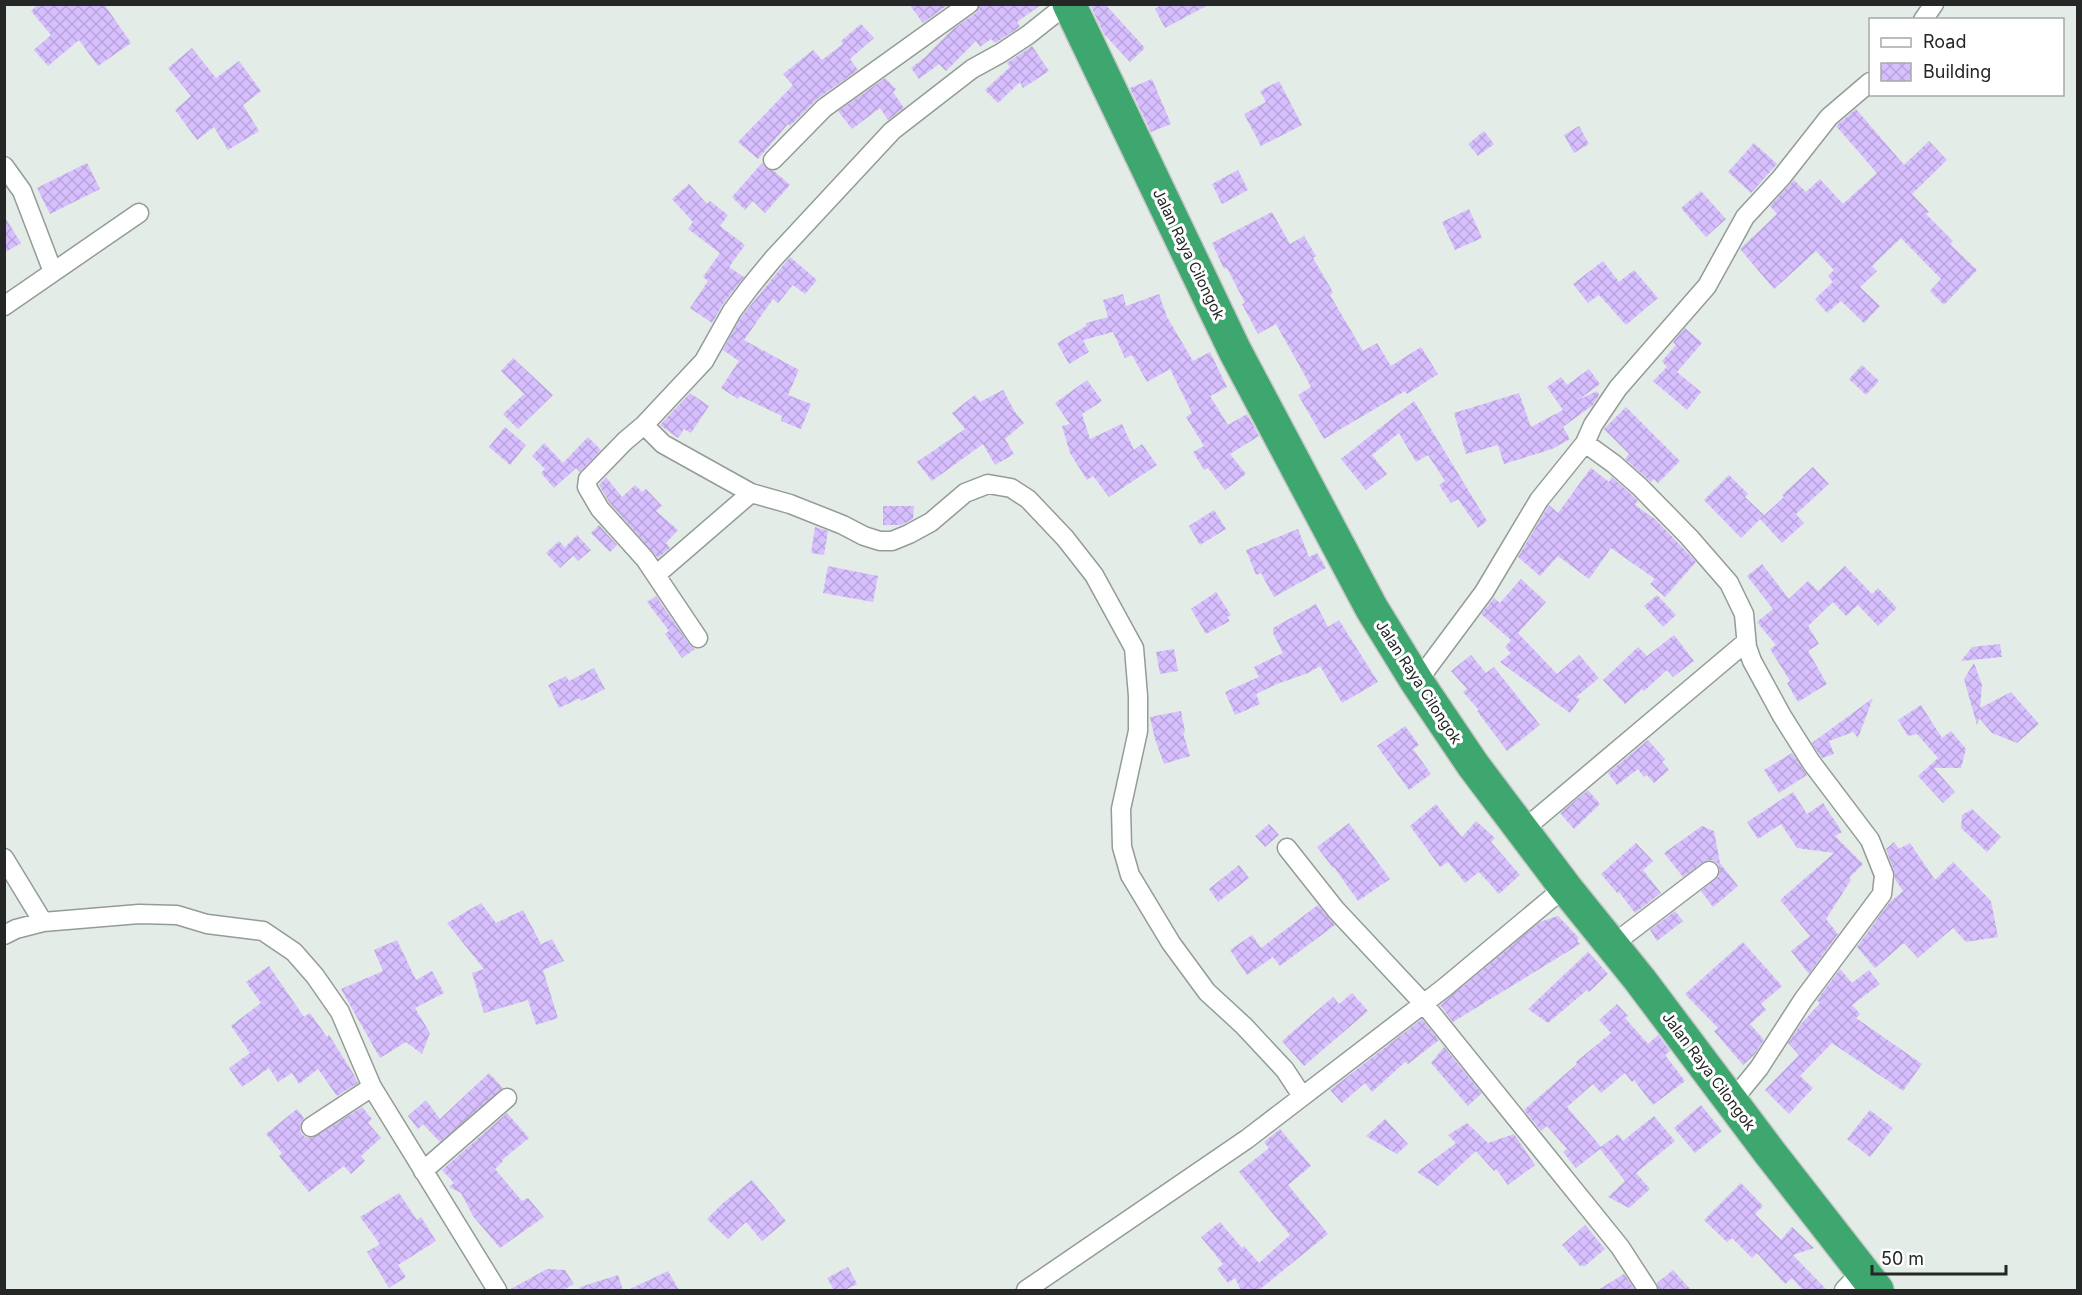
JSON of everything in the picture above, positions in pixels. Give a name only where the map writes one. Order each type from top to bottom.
[{"type":"highway","name":"Jalan Raya Cilongok","points":[[1068,4],[1235,351],[1367,600],[1417,682],[1473,765],[1564,887],[1732,1101],[1861,1284]]},
{"type":"street","points":[[772,160],[824,108],[969,4]]},
{"type":"street","points":[[698,638],[656,575],[630,541],[600,509],[587,483],[591,475],[644,425],[704,362],[732,311],[773,259],[892,131],[972,69],[1019,41],[1068,4]]},
{"type":"street","points":[[1924,18],[1934,4]]},
{"type":"street","points":[[1417,682],[1484,592],[1539,500],[1585,443],[1593,425],[1618,388],[1707,286],[1745,217],[1781,178],[1829,117],[1869,82]]},
{"type":"street","points":[[4,166],[22,191],[54,272]]},
{"type":"street","points":[[4,306],[139,213]]},
{"type":"street","points":[[644,425],[663,444],[751,493],[790,504],[880,541],[892,541],[909,534],[931,522],[965,493],[988,484],[1011,488],[1028,499],[1065,538],[1094,575],[1134,648],[1138,731],[1121,809],[1122,847],[1130,875],[1165,934],[1207,992],[1244,1026],[1285,1070],[1302,1096]]},
{"type":"street","points":[[1585,443],[1640,487],[1689,537],[1729,583],[1744,614],[1746,642],[1752,661],[1782,716],[1816,770],[1870,840],[1884,874],[1882,894],[1803,1000],[1759,1068],[1732,1101]]},
{"type":"street","points":[[656,575],[751,493]]},
{"type":"street","points":[[1522,830],[1746,642]]},
{"type":"street","points":[[1287,848],[1336,910],[1424,1004],[1620,1247],[1648,1290]]},
{"type":"street","points":[[4,858],[43,922]]},
{"type":"street","points":[[1611,945],[1709,871]]},
{"type":"street","points":[[1026,1290],[1247,1139],[1424,1004],[1564,887]]},
{"type":"street","points":[[4,935],[16,929],[43,922],[139,914],[177,915],[207,924],[264,931],[294,952],[315,976],[340,1012],[372,1088],[497,1290]]},
{"type":"street","points":[[311,1127],[372,1088]]},
{"type":"street","points":[[423,1171],[507,1098]]},
{"type":"building","points":[[38,4],[104,4],[131,43],[98,66],[79,40],[48,66],[34,50],[51,35],[31,11]]},
{"type":"building","points":[[909,4],[949,4],[923,23]]},
{"type":"building","points":[[980,4],[1042,4],[1017,22],[1020,27],[995,43],[991,39],[980,47],[976,41],[946,71],[939,64],[919,79],[911,68],[953,29],[976,13]]},
{"type":"building","points":[[1090,4],[1105,4],[1145,48],[1130,62],[1104,34]]},
{"type":"building","points":[[1162,4],[1210,4],[1165,28],[1155,9]]},
{"type":"building","points":[[861,24],[874,38],[850,59],[858,70],[817,99],[790,126],[788,124],[758,159],[738,142],[793,85],[783,74],[813,50],[822,60],[843,44],[841,41]]},
{"type":"building","points":[[1032,46],[1049,71],[1023,88],[1020,82],[998,103],[985,90],[1010,67],[1007,63]]},
{"type":"building","points":[[192,48],[216,78],[239,61],[261,91],[243,105],[259,131],[228,150],[214,127],[197,140],[175,110],[191,96],[168,68]]},
{"type":"building","points":[[885,78],[896,89],[893,92],[904,108],[888,120],[880,108],[852,129],[838,111]]},
{"type":"building","points":[[1152,79],[1171,124],[1151,132],[1130,88]]},
{"type":"building","points":[[1279,81],[1302,125],[1261,146],[1244,114],[1266,102],[1260,91]]},
{"type":"building","points":[[1856,109],[1904,165],[1929,141],[1947,160],[1912,194],[1929,212],[1926,214],[1953,241],[1950,244],[1977,270],[1944,305],[1930,291],[1941,279],[1901,238],[1872,266],[1877,271],[1860,287],[1880,306],[1864,323],[1841,301],[1827,313],[1815,299],[1833,282],[1828,276],[1834,270],[1816,251],[1774,289],[1740,249],[1777,214],[1770,206],[1794,180],[1806,192],[1820,179],[1843,204],[1877,173],[1836,126]]},
{"type":"building","points":[[1579,126],[1589,144],[1574,153],[1564,135]]},
{"type":"building","points":[[1484,131],[1494,144],[1478,156],[1468,144]]},
{"type":"building","points":[[1754,143],[1777,164],[1751,193],[1728,172]]},
{"type":"building","points":[[87,163],[100,189],[50,214],[37,188]]},
{"type":"building","points":[[762,163],[790,185],[765,213],[753,201],[745,210],[732,197]]},
{"type":"building","points":[[1238,170],[1248,190],[1222,204],[1212,184]]},
{"type":"building","points":[[689,184],[707,204],[710,201],[728,215],[720,226],[745,245],[729,267],[744,277],[723,304],[712,323],[690,308],[708,281],[703,277],[720,253],[688,229],[693,222],[672,199]]},
{"type":"building","points":[[1701,191],[1726,219],[1706,237],[1681,208]]},
{"type":"building","points":[[1469,209],[1482,238],[1455,250],[1442,222]]},
{"type":"building","points":[[1272,212],[1290,244],[1304,236],[1316,256],[1313,258],[1333,292],[1330,295],[1363,351],[1377,343],[1391,366],[1421,347],[1438,374],[1407,394],[1405,391],[1324,439],[1298,395],[1311,387],[1276,324],[1258,334],[1242,304],[1245,303],[1227,268],[1224,269],[1212,243]]},
{"type":"building","points":[[4,216],[21,243],[4,253]]},
{"type":"building","points":[[790,257],[817,280],[805,294],[793,285],[778,303],[773,299],[744,340],[799,370],[788,395],[811,404],[801,429],[781,421],[782,416],[740,396],[738,399],[721,388],[739,361],[723,350],[741,317]]},
{"type":"building","points":[[1603,261],[1619,282],[1634,270],[1658,298],[1626,325],[1599,295],[1588,303],[1573,284]]},
{"type":"building","points":[[1123,294],[1126,306],[1159,294],[1167,317],[1193,361],[1210,352],[1227,387],[1210,396],[1228,425],[1247,414],[1259,436],[1230,454],[1246,474],[1225,490],[1208,468],[1204,470],[1193,452],[1204,446],[1186,417],[1192,413],[1170,369],[1147,382],[1132,355],[1125,358],[1113,332],[1083,340],[1089,352],[1069,364],[1057,343],[1086,326],[1086,323],[1108,317],[1103,300]]},
{"type":"building","points":[[1685,328],[1702,343],[1677,372],[1701,392],[1687,410],[1653,381],[1667,367],[1662,361],[1676,345],[1673,342]]},
{"type":"building","points":[[513,358],[553,395],[518,429],[503,414],[524,394],[501,371]]},
{"type":"building","points":[[1862,365],[1879,381],[1866,395],[1849,379]]},
{"type":"building","points":[[1589,369],[1600,384],[1578,400],[1597,391],[1599,395],[1593,405],[1563,427],[1570,439],[1552,449],[1504,464],[1498,445],[1466,454],[1454,413],[1519,393],[1531,427],[1563,410],[1547,387],[1561,377],[1567,385]]},
{"type":"building","points":[[1087,380],[1102,401],[1082,414],[1090,439],[1122,424],[1134,450],[1142,444],[1157,465],[1109,497],[1093,476],[1087,480],[1070,453],[1062,426],[1070,424],[1055,403]]},
{"type":"building","points":[[1003,390],[1024,423],[1005,439],[1014,454],[995,465],[983,444],[932,481],[917,462],[965,429],[952,413],[975,395],[980,402]]},
{"type":"building","points":[[690,393],[709,406],[691,433],[684,429],[678,438],[660,425]]},
{"type":"building","points":[[1414,401],[1487,521],[1478,528],[1458,499],[1451,503],[1439,485],[1445,481],[1428,455],[1416,462],[1399,433],[1372,455],[1387,474],[1366,490],[1341,459]]},
{"type":"building","points":[[1626,407],[1680,461],[1658,483],[1654,479],[1651,482],[1625,459],[1629,454],[1604,429]]},
{"type":"building","points":[[505,427],[526,445],[510,465],[489,447]]},
{"type":"building","points":[[588,437],[601,450],[580,472],[576,468],[554,488],[541,473],[545,469],[532,456],[544,443],[563,463]]},
{"type":"building","points":[[1813,467],[1829,484],[1796,514],[1804,523],[1782,543],[1760,519]]},
{"type":"building","points":[[1591,468],[1609,482],[1612,477],[1638,501],[1635,505],[1656,520],[1696,562],[1665,597],[1650,584],[1655,579],[1611,548],[1589,579],[1558,556],[1540,576],[1518,557],[1549,505],[1558,513]]},
{"type":"building","points":[[1729,475],[1748,494],[1745,497],[1764,515],[1741,538],[1704,500]]},
{"type":"building","points":[[606,477],[622,497],[635,485],[642,492],[646,489],[662,506],[656,511],[678,530],[666,543],[670,548],[658,558],[609,502],[599,485]]},
{"type":"building","points":[[883,506],[914,506],[913,519],[901,525],[883,525]]},
{"type":"building","points":[[1214,510],[1226,529],[1200,545],[1189,526]]},
{"type":"building","points":[[599,525],[617,545],[610,552],[591,533]]},
{"type":"building","points":[[815,527],[828,531],[824,555],[811,553]]},
{"type":"building","points":[[1298,529],[1309,557],[1317,553],[1326,568],[1274,597],[1261,573],[1256,575],[1246,550]]},
{"type":"building","points":[[577,535],[591,550],[578,561],[565,547]]},
{"type":"building","points":[[559,541],[573,556],[560,568],[546,553]]},
{"type":"building","points":[[1762,564],[1789,599],[1808,581],[1818,591],[1845,566],[1872,594],[1878,588],[1897,608],[1878,626],[1858,605],[1846,616],[1833,602],[1808,626],[1819,644],[1808,651],[1827,684],[1798,702],[1787,683],[1790,681],[1770,649],[1776,645],[1757,622],[1773,609],[1747,576]]},
{"type":"building","points":[[828,566],[878,576],[873,602],[823,593]]},
{"type":"building","points":[[1521,579],[1546,602],[1518,633],[1557,674],[1579,655],[1599,678],[1576,697],[1580,699],[1570,713],[1500,662],[1511,653],[1505,647],[1511,640],[1481,614],[1494,598],[1500,603]]},
{"type":"building","points":[[1216,592],[1231,615],[1227,617],[1230,621],[1206,634],[1191,609]]},
{"type":"building","points":[[1657,595],[1676,615],[1663,627],[1644,606]]},
{"type":"building","points":[[656,596],[689,644],[695,649],[682,658],[665,634],[669,631],[647,602]]},
{"type":"building","points":[[1316,604],[1328,627],[1339,620],[1378,682],[1342,703],[1320,666],[1256,694],[1260,704],[1235,715],[1225,692],[1259,677],[1254,667],[1283,653],[1273,633],[1273,628]]},
{"type":"building","points":[[1674,635],[1694,661],[1673,677],[1667,670],[1644,691],[1642,689],[1625,704],[1603,680],[1638,647],[1647,656]]},
{"type":"building","points":[[2000,644],[2002,657],[1961,661],[1972,647]]},
{"type":"building","points":[[1174,649],[1178,671],[1160,674],[1156,652]]},
{"type":"building","points":[[1471,655],[1486,673],[1494,667],[1540,725],[1507,751],[1477,711],[1479,710],[1463,692],[1467,689],[1451,671]]},
{"type":"building","points":[[1974,663],[1982,685],[1980,708],[2011,692],[2039,724],[2017,743],[1992,733],[1979,718],[1977,725],[1964,679]]},
{"type":"building","points":[[594,668],[605,689],[581,701],[580,698],[559,708],[548,685],[566,676],[569,681]]},
{"type":"building","points":[[1873,698],[1858,738],[1853,732],[1829,741],[1834,754],[1822,758],[1812,743]]},
{"type":"building","points":[[1921,705],[1942,738],[1951,731],[1966,749],[1961,768],[1934,768],[1955,792],[1943,803],[1918,776],[1938,758],[1917,734],[1908,736],[1898,720]]},
{"type":"building","points":[[1181,711],[1185,732],[1183,733],[1190,756],[1164,764],[1150,717]]},
{"type":"building","points":[[1405,726],[1419,745],[1413,749],[1431,774],[1409,790],[1377,746]]},
{"type":"building","points":[[1648,740],[1665,759],[1662,762],[1669,770],[1654,783],[1647,775],[1644,777],[1638,769],[1617,785],[1608,773]]},
{"type":"building","points":[[1792,753],[1807,775],[1779,793],[1764,770]]},
{"type":"building","points":[[1588,790],[1600,804],[1574,829],[1560,813]]},
{"type":"building","points":[[1793,792],[1807,814],[1823,803],[1842,832],[1835,836],[1863,864],[1849,878],[1851,880],[1826,919],[1838,934],[1809,974],[1791,951],[1810,936],[1780,900],[1834,853],[1797,848],[1781,824],[1758,839],[1747,822]]},
{"type":"building","points":[[1436,804],[1462,837],[1476,821],[1495,838],[1491,842],[1520,875],[1499,894],[1479,872],[1465,883],[1448,862],[1440,867],[1410,826]]},
{"type":"building","points":[[1972,809],[2001,837],[1987,852],[1961,828],[1962,815]]},
{"type":"building","points":[[1349,823],[1390,879],[1358,901],[1317,847]]},
{"type":"building","points":[[1269,824],[1279,835],[1265,847],[1255,836]]},
{"type":"building","points":[[1702,826],[1714,831],[1720,863],[1738,886],[1713,907],[1701,891],[1719,876],[1718,864],[1713,860],[1707,860],[1683,877],[1664,853]]},
{"type":"building","points":[[1894,842],[1899,849],[1910,843],[1935,880],[1953,862],[1991,901],[1998,937],[1966,942],[1953,928],[1918,958],[1904,943],[1875,968],[1857,947],[1889,903],[1903,891],[1895,879],[1886,849]]},
{"type":"building","points":[[1636,843],[1653,861],[1643,870],[1661,893],[1635,913],[1601,874]]},
{"type":"building","points":[[1239,865],[1249,878],[1218,902],[1209,889]]},
{"type":"building","points":[[481,903],[496,923],[523,910],[541,944],[552,939],[564,961],[543,970],[558,1018],[536,1025],[528,1000],[484,1013],[472,973],[484,969],[447,923]]},
{"type":"building","points":[[1318,905],[1335,925],[1280,966],[1273,957],[1247,975],[1230,950],[1252,935],[1261,948]]},
{"type":"building","points":[[1675,911],[1683,921],[1657,941],[1650,930]]},
{"type":"building","points":[[1558,916],[1579,938],[1577,941],[1580,944],[1453,1022],[1440,1005],[1540,922]]},
{"type":"building","points":[[397,940],[416,980],[432,971],[444,993],[415,1008],[430,1033],[422,1054],[406,1042],[380,1058],[341,989],[383,971],[374,950]]},
{"type":"building","points":[[1743,942],[1782,986],[1761,1004],[1766,1010],[1750,1024],[1764,1040],[1754,1055],[1743,1065],[1714,1031],[1718,1028],[1685,994]]},
{"type":"building","points":[[1588,952],[1608,974],[1589,992],[1587,990],[1548,1023],[1528,1009]]},
{"type":"building","points":[[269,966],[304,1017],[310,1013],[327,1037],[329,1035],[358,1083],[337,1096],[318,1069],[299,1084],[292,1073],[278,1082],[269,1068],[242,1087],[229,1068],[250,1053],[231,1026],[261,1003],[246,982]]},
{"type":"building","points":[[1840,969],[1852,983],[1869,970],[1880,984],[1852,1005],[1860,1014],[1856,1018],[1922,1064],[1903,1091],[1832,1043],[1800,1076],[1813,1088],[1789,1114],[1765,1090],[1799,1055],[1788,1043],[1820,1003],[1817,1000]]},
{"type":"building","points":[[1352,993],[1368,1011],[1304,1066],[1282,1041],[1333,997],[1339,1004]]},
{"type":"building","points":[[1617,1004],[1628,1016],[1625,1018],[1648,1044],[1658,1035],[1670,1051],[1665,1055],[1685,1081],[1653,1105],[1634,1080],[1632,1082],[1625,1073],[1601,1093],[1593,1084],[1567,1107],[1601,1147],[1618,1134],[1623,1141],[1654,1116],[1675,1141],[1636,1173],[1650,1189],[1629,1208],[1608,1197],[1625,1181],[1600,1149],[1576,1168],[1563,1152],[1567,1149],[1547,1126],[1541,1131],[1524,1110],[1611,1033],[1599,1020]]},
{"type":"building","points":[[1422,1019],[1439,1040],[1408,1064],[1405,1062],[1372,1092],[1365,1083],[1342,1103],[1330,1090]]},
{"type":"building","points":[[1444,1047],[1482,1093],[1468,1106],[1431,1063]]},
{"type":"building","points":[[489,1073],[503,1088],[440,1142],[423,1124],[418,1129],[408,1116],[426,1100],[440,1119]]},
{"type":"building","points":[[1701,1105],[1722,1131],[1695,1153],[1674,1128]]},
{"type":"building","points":[[362,1107],[372,1119],[368,1123],[381,1138],[361,1156],[365,1161],[351,1174],[344,1166],[309,1192],[279,1156],[282,1153],[266,1134],[297,1109],[304,1118],[300,1127],[301,1133],[305,1137],[312,1138]]},
{"type":"building","points":[[1870,1110],[1893,1128],[1870,1157],[1847,1139]]},
{"type":"building","points":[[507,1113],[529,1138],[502,1160],[495,1169],[522,1201],[528,1198],[544,1217],[500,1248],[473,1216],[461,1193],[449,1187],[454,1183],[442,1170]]},
{"type":"building","points":[[1385,1119],[1408,1144],[1397,1154],[1366,1136]]},
{"type":"building","points":[[1467,1123],[1488,1143],[1514,1134],[1535,1165],[1508,1185],[1496,1169],[1494,1171],[1476,1151],[1438,1186],[1417,1172],[1456,1143],[1448,1135]]},
{"type":"building","points":[[1280,1129],[1311,1166],[1288,1185],[1328,1234],[1259,1290],[1241,1290],[1235,1278],[1228,1283],[1217,1269],[1223,1264],[1201,1237],[1220,1222],[1242,1248],[1244,1246],[1259,1263],[1290,1235],[1239,1172],[1269,1148],[1264,1142]]},
{"type":"building","points":[[752,1180],[786,1221],[762,1241],[746,1222],[728,1239],[707,1219]]},
{"type":"building","points":[[1741,1183],[1763,1206],[1755,1214],[1781,1240],[1792,1227],[1814,1248],[1793,1255],[1827,1290],[1803,1290],[1792,1278],[1785,1284],[1757,1253],[1752,1258],[1732,1238],[1727,1242],[1704,1220]]},
{"type":"building","points":[[399,1193],[417,1220],[421,1217],[436,1241],[398,1265],[406,1277],[389,1288],[367,1252],[380,1244],[360,1217]]},
{"type":"building","points":[[1585,1225],[1605,1249],[1585,1266],[1580,1266],[1562,1245]]},
{"type":"building","points":[[848,1267],[857,1284],[845,1290],[834,1290],[827,1278]]},
{"type":"building","points":[[547,1269],[565,1270],[574,1284],[563,1290],[509,1290]]},
{"type":"building","points":[[1673,1270],[1691,1290],[1659,1290],[1657,1283]]},
{"type":"building","points":[[668,1271],[679,1290],[628,1290]]},
{"type":"building","points":[[1624,1274],[1635,1290],[1598,1290]]},
{"type":"building","points":[[618,1275],[623,1290],[581,1290],[580,1287]]}]
